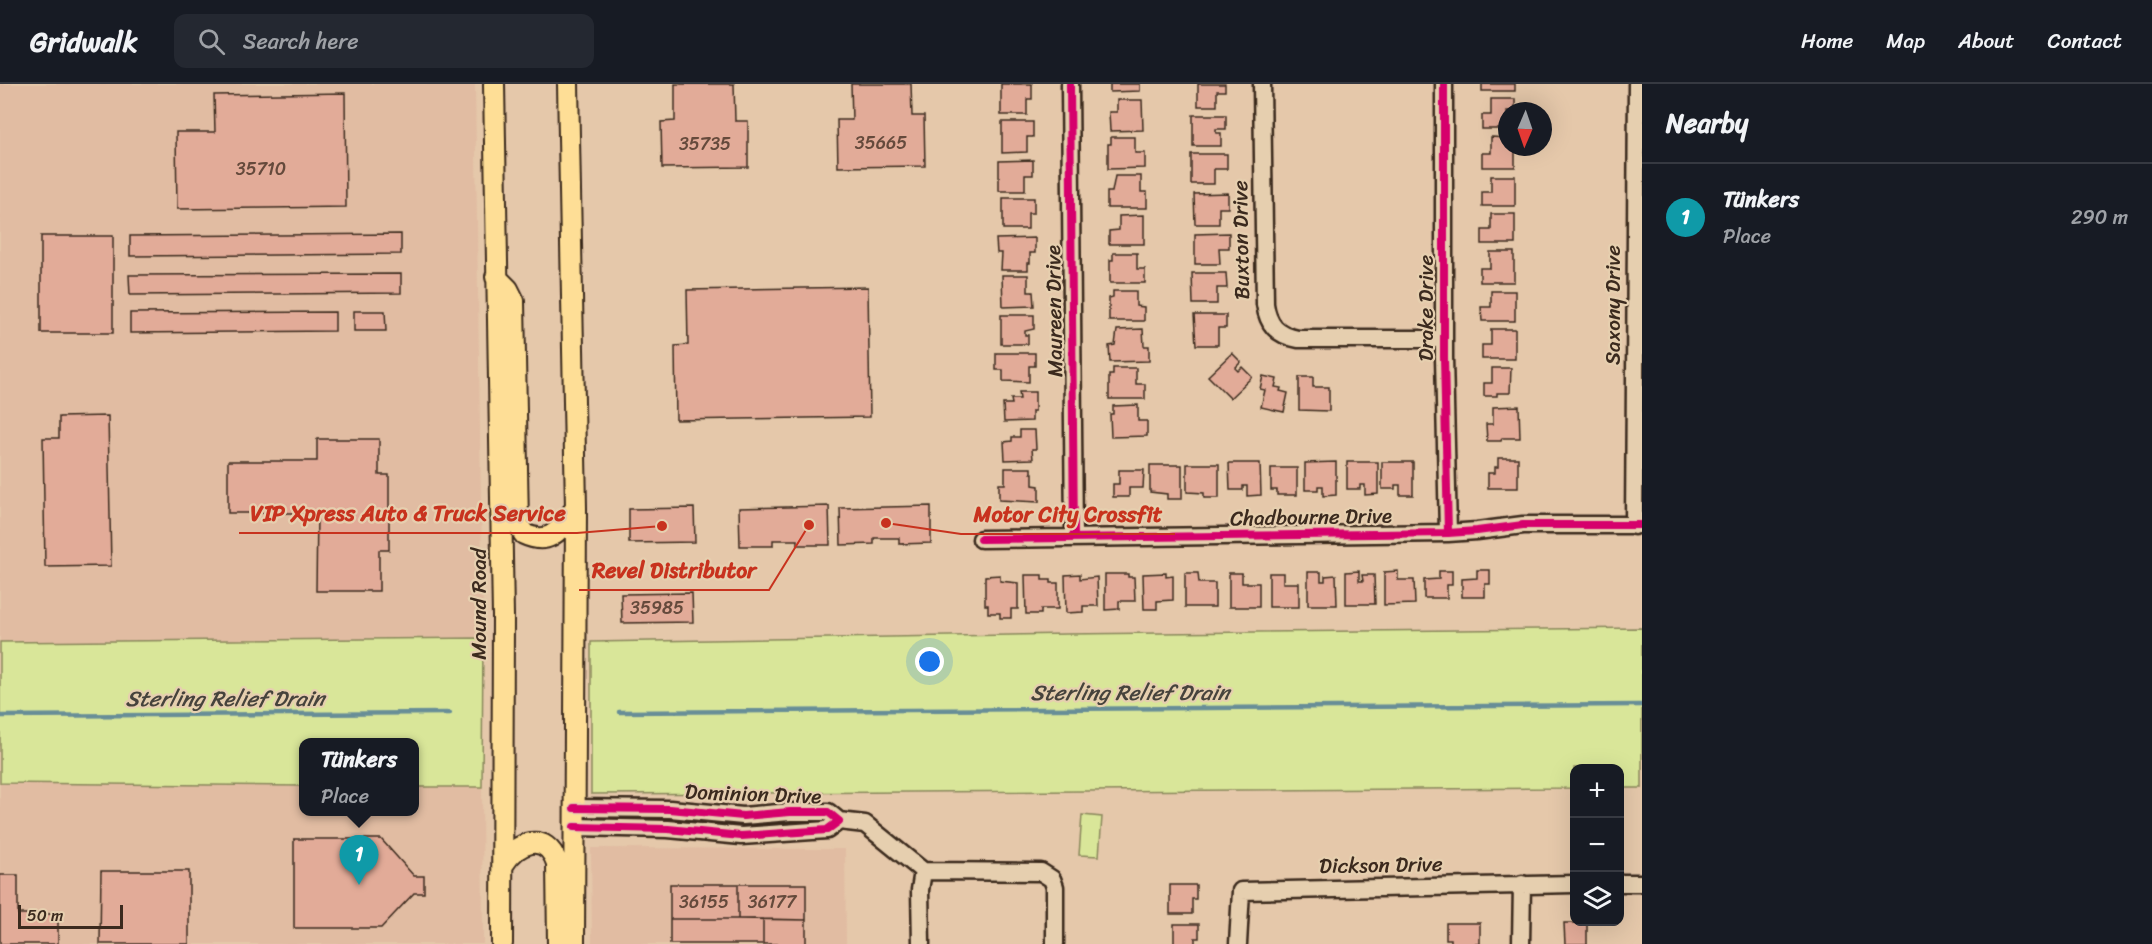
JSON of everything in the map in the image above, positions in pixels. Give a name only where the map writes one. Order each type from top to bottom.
[{"type":"main road","name":"Mound Road","points":[[494,84],[503,616],[502,944]]},
{"type":"main road","points":[[568,84],[576,508],[574,944]]},
{"type":"main road","points":[[496,277],[508,289],[514,301],[518,524],[524,534],[542,539],[552,536],[576,508]]},
{"type":"main road","points":[[503,865],[518,847],[531,843],[545,846],[555,856],[558,863],[558,944]]},
{"type":"street","name":"Maureen Drive","points":[[1070,84],[1074,538]]},
{"type":"street","name":"Buxton Drive","points":[[1262,84],[1265,304],[1269,323],[1276,331],[1287,337],[1298,339],[1444,339]]},
{"type":"street","name":"Drake Drive","points":[[1444,84],[1444,339],[1448,533]]},
{"type":"street","name":"Saxony Drive","points":[[1637,84],[1638,526]]},
{"type":"street","name":"Chadbourne Drive","points":[[981,539],[1448,533],[1523,525],[1638,526]]},
{"type":"street","name":"Dominion Drive","points":[[574,817],[741,836],[826,830],[839,821],[865,824],[923,871]]},
{"type":"street","points":[[921,944],[920,890],[923,871],[1041,872],[1052,879],[1055,887],[1055,944]]},
{"type":"street","points":[[1624,883],[1642,883]]},
{"type":"street","points":[[1521,944],[1522,884]]},
{"type":"street","name":"Dickson Drive","points":[[1238,944],[1241,891],[1570,884]]},
{"type":"shaded area","points":[[0,84],[475,84],[483,638],[0,642]]},
{"type":"shaded area","points":[[0,783],[299,786],[299,816],[419,816],[419,787],[482,787],[483,944],[0,944]]},
{"type":"shaded area","points":[[591,848],[845,849],[846,944],[592,944]]},
{"type":"green space","name":"Sterling Relief Drain","points":[[1642,628],[1642,788],[1624,788],[1624,764],[1570,764],[1570,788],[591,794],[591,642]]},
{"type":"green space","name":"Sterling Relief Drain","points":[[483,638],[482,787],[419,787],[419,738],[299,738],[299,786],[0,783],[0,642]]},
{"type":"green space","points":[[1082,815],[1102,817],[1099,856],[1079,855]]},
{"type":"building","points":[[675,84],[734,84],[735,121],[748,121],[748,167],[662,168],[661,122],[675,121]]},
{"type":"building","points":[[851,84],[911,84],[912,116],[924,116],[925,166],[838,167],[837,120],[852,120]]},
{"type":"building","points":[[1001,84],[1032,84],[1032,99],[1027,99],[1027,115],[1001,115]]},
{"type":"building","points":[[1110,84],[1140,84],[1140,91],[1110,92]]},
{"type":"building","points":[[1198,84],[1225,84],[1225,91],[1217,91],[1217,106],[1198,106]]},
{"type":"building","points":[[1482,84],[1515,84],[1515,91],[1482,91]]},
{"type":"building","points":[[345,93],[346,207],[177,209],[176,132],[215,132],[214,95]]},
{"type":"building","points":[[1491,99],[1515,99],[1515,102],[1498,102],[1498,129],[1482,129],[1482,115],[1491,115]]},
{"type":"building","points":[[1117,100],[1142,100],[1143,130],[1110,131],[1109,112],[1117,112]]},
{"type":"building","points":[[1193,115],[1226,115],[1226,129],[1216,129],[1216,133],[1221,133],[1221,146],[1193,146]]},
{"type":"building","points":[[1002,122],[1033,122],[1033,137],[1027,137],[1027,152],[1002,153]]},
{"type":"building","points":[[1111,137],[1135,137],[1135,153],[1145,153],[1145,168],[1108,169],[1108,144],[1111,144]]},
{"type":"building","points":[[1491,137],[1498,137],[1498,156],[1515,156],[1515,167],[1482,167],[1482,153],[1491,153]]},
{"type":"building","points":[[1191,154],[1227,154],[1227,169],[1214,169],[1214,184],[1191,184]]},
{"type":"building","points":[[1033,160],[1033,175],[1025,175],[1025,191],[999,191],[999,161]]},
{"type":"building","points":[[1115,176],[1141,176],[1141,192],[1147,192],[1147,208],[1107,208],[1107,192],[1112,192]]},
{"type":"building","points":[[1491,176],[1515,176],[1515,206],[1482,206],[1482,192],[1491,192]]},
{"type":"building","points":[[1228,193],[1228,208],[1219,208],[1219,224],[1195,224],[1194,194]]},
{"type":"building","points":[[1003,198],[1034,198],[1034,213],[1028,213],[1028,229],[1003,229]]},
{"type":"building","points":[[1491,214],[1515,214],[1515,244],[1482,244],[1482,230],[1491,230]]},
{"type":"building","points":[[1144,215],[1144,244],[1109,244],[1109,231],[1119,230],[1119,216]]},
{"type":"building","points":[[1229,233],[1229,248],[1219,248],[1220,264],[1195,264],[1195,234]]},
{"type":"building","points":[[401,234],[401,254],[130,256],[130,236]]},
{"type":"building","points":[[41,236],[113,236],[113,333],[41,333]]},
{"type":"building","points":[[1035,238],[1035,253],[1030,253],[1028,270],[1001,270],[1002,253],[997,253],[996,239]]},
{"type":"building","points":[[1490,252],[1514,252],[1514,282],[1480,282],[1480,268],[1490,268]]},
{"type":"building","points":[[1113,253],[1137,253],[1137,269],[1145,269],[1145,283],[1110,283],[1110,260],[1113,260]]},
{"type":"building","points":[[1192,273],[1226,273],[1227,288],[1217,288],[1217,304],[1193,304]]},
{"type":"building","points":[[401,274],[401,293],[130,295],[129,275]]},
{"type":"building","points":[[1002,275],[1028,275],[1028,292],[1033,292],[1034,306],[1003,307]]},
{"type":"building","points":[[868,287],[870,417],[676,420],[675,346],[688,345],[687,290]]},
{"type":"building","points":[[1113,291],[1136,291],[1136,306],[1144,307],[1144,321],[1109,321],[1109,298],[1113,297]]},
{"type":"building","points":[[1491,291],[1515,291],[1515,321],[1482,321],[1481,307],[1491,307]]},
{"type":"building","points":[[354,311],[385,311],[386,331],[354,331]]},
{"type":"building","points":[[335,312],[335,331],[130,333],[130,313]]},
{"type":"building","points":[[1001,315],[1034,315],[1034,329],[1025,331],[1025,335],[1028,335],[1028,344],[1001,344]]},
{"type":"building","points":[[1194,315],[1226,315],[1226,328],[1218,328],[1218,345],[1196,345]]},
{"type":"building","points":[[1143,329],[1144,346],[1149,346],[1149,361],[1110,362],[1109,346],[1115,345],[1117,330]]},
{"type":"building","points":[[1491,329],[1515,329],[1515,359],[1482,359],[1482,345],[1491,345]]},
{"type":"building","points":[[996,353],[1035,353],[1035,366],[1029,366],[1029,382],[1003,381],[1003,370],[996,370]]},
{"type":"building","points":[[1232,353],[1241,362],[1235,368],[1238,371],[1242,367],[1252,377],[1230,398],[1208,376]]},
{"type":"building","points":[[1113,368],[1136,368],[1136,384],[1145,384],[1145,399],[1109,399],[1109,375],[1113,375]]},
{"type":"building","points":[[1492,368],[1511,368],[1510,393],[1484,396],[1484,383],[1492,383]]},
{"type":"building","points":[[1263,376],[1277,379],[1275,387],[1288,393],[1284,412],[1261,407],[1265,390],[1260,389]]},
{"type":"building","points":[[1299,377],[1313,377],[1313,387],[1329,387],[1329,411],[1299,410]]},
{"type":"building","points":[[1019,392],[1035,392],[1035,411],[1032,411],[1032,421],[1004,422],[1003,404],[1012,404],[1011,399],[1020,399]]},
{"type":"building","points":[[1138,405],[1138,421],[1147,421],[1147,436],[1111,437],[1110,414],[1113,414],[1113,406]]},
{"type":"building","points":[[1519,406],[1520,438],[1487,441],[1486,424],[1493,424],[1493,407]]},
{"type":"building","points":[[108,416],[111,566],[45,567],[43,438],[59,438],[59,417]]},
{"type":"building","points":[[1020,430],[1035,430],[1036,449],[1032,449],[1033,459],[1005,460],[1004,442],[1012,441],[1012,437],[1020,437]]},
{"type":"building","points":[[317,439],[379,439],[379,475],[389,475],[389,550],[379,550],[379,591],[316,591],[317,513],[228,513],[228,461],[317,461]]},
{"type":"building","points":[[1498,458],[1518,458],[1518,488],[1488,488],[1488,473],[1495,473]]},
{"type":"building","points":[[1336,462],[1336,495],[1323,496],[1323,486],[1318,486],[1318,490],[1305,490],[1305,463]]},
{"type":"building","points":[[1347,462],[1378,462],[1378,494],[1365,495],[1365,485],[1360,485],[1360,489],[1347,489]]},
{"type":"building","points":[[1382,462],[1413,462],[1413,495],[1400,495],[1400,485],[1395,485],[1395,489],[1382,489]]},
{"type":"building","points":[[1229,463],[1260,463],[1261,495],[1247,496],[1247,486],[1243,486],[1243,490],[1230,490]]},
{"type":"building","points":[[1187,464],[1219,464],[1219,498],[1204,498],[1204,493],[1187,492]]},
{"type":"building","points":[[1150,465],[1182,465],[1182,499],[1167,499],[1167,494],[1150,492]]},
{"type":"building","points":[[1005,468],[1031,468],[1033,485],[1039,486],[1039,502],[999,500],[999,484],[1005,484]]},
{"type":"building","points":[[1271,468],[1297,468],[1297,495],[1277,495],[1277,490],[1271,490]]},
{"type":"building","points":[[1119,470],[1144,470],[1143,488],[1129,488],[1129,497],[1113,497],[1113,484],[1119,484]]},
{"type":"building","points":[[829,506],[830,545],[798,545],[798,540],[773,540],[773,546],[740,546],[739,508]]},
{"type":"building","points":[[931,506],[931,543],[899,544],[899,538],[874,538],[874,544],[841,545],[840,508]]},
{"type":"building","points":[[694,508],[695,542],[629,543],[629,509]]},
{"type":"building","points":[[1477,570],[1490,570],[1490,584],[1485,584],[1485,597],[1462,597],[1462,579],[1477,578]]},
{"type":"building","points":[[1359,571],[1359,581],[1363,581],[1362,575],[1374,575],[1375,604],[1346,604],[1346,572]]},
{"type":"building","points":[[1398,571],[1398,580],[1414,580],[1415,604],[1384,605],[1384,572]]},
{"type":"building","points":[[1439,571],[1452,571],[1452,585],[1447,585],[1447,598],[1424,598],[1424,580],[1439,579]]},
{"type":"building","points":[[1308,572],[1321,572],[1321,581],[1325,581],[1325,576],[1336,575],[1337,605],[1308,605]]},
{"type":"building","points":[[1166,573],[1166,577],[1173,576],[1173,600],[1157,601],[1157,609],[1144,609],[1143,574]]},
{"type":"building","points":[[1185,573],[1198,573],[1199,583],[1215,583],[1215,607],[1185,607]]},
{"type":"building","points":[[1229,573],[1242,573],[1242,583],[1259,583],[1259,607],[1229,607]]},
{"type":"building","points":[[1269,573],[1283,573],[1283,583],[1299,583],[1299,607],[1269,607]]},
{"type":"building","points":[[1080,574],[1080,579],[1097,577],[1098,606],[1083,606],[1083,612],[1066,613],[1065,575]]},
{"type":"building","points":[[1105,574],[1128,574],[1128,577],[1134,577],[1135,601],[1119,601],[1119,609],[1105,610]]},
{"type":"building","points":[[1000,575],[1000,581],[1018,583],[1018,609],[1011,609],[1011,618],[1000,618],[1000,613],[988,613],[988,605],[985,605],[985,576]]},
{"type":"building","points":[[1025,575],[1042,575],[1042,580],[1058,583],[1058,609],[1041,609],[1041,614],[1026,614]]},
{"type":"building","points":[[692,593],[693,622],[622,623],[621,594]]},
{"type":"building","points":[[294,839],[381,839],[414,876],[424,876],[424,893],[414,893],[381,928],[294,928]]},
{"type":"building","points":[[101,871],[189,871],[189,944],[100,944]]},
{"type":"building","points":[[0,875],[18,875],[18,914],[58,914],[58,944],[0,944]]},
{"type":"building","points":[[670,884],[738,884],[738,919],[670,919]]},
{"type":"building","points":[[738,884],[806,884],[806,920],[738,919]]},
{"type":"building","points":[[1170,885],[1196,885],[1196,899],[1192,899],[1192,914],[1170,914]]},
{"type":"building","points":[[670,919],[763,919],[763,944],[670,944]]},
{"type":"building","points":[[763,919],[806,920],[806,944],[763,944]]},
{"type":"building","points":[[1446,923],[1480,923],[1480,944],[1451,944],[1451,939],[1446,939]]},
{"type":"building","points":[[1564,923],[1570,923],[1570,926],[1587,926],[1587,944],[1565,944]]},
{"type":"building","points":[[1174,924],[1199,924],[1199,938],[1195,938],[1195,944],[1174,944]]},
{"type":"waterway","name":"Sterling Relief Drain","points":[[619,712],[1642,705]]},
{"type":"waterway","name":"Sterling Relief Drain","points":[[0,716],[450,713]]},
{"type":"cycle path","points":[[1070,84],[1074,538]]},
{"type":"cycle path","points":[[1444,84],[1444,357],[1448,533]]},
{"type":"cycle path","points":[[981,539],[1448,533],[1523,525],[1642,525]]},
{"type":"cycle path","points":[[574,808],[670,809],[743,816],[828,812],[839,821],[827,830],[741,836],[668,829],[574,827]]},
{"type":"place","name":"Motor City Crossfit","points":[[886,523]]},
{"type":"place","name":"Revel Distributor","points":[[809,525]]},
{"type":"place","name":"VIP Xpress Auto & Truck Service","points":[[662,526]]},
{"type":"place","name":"Tünkers","points":[[359,885]]}]
